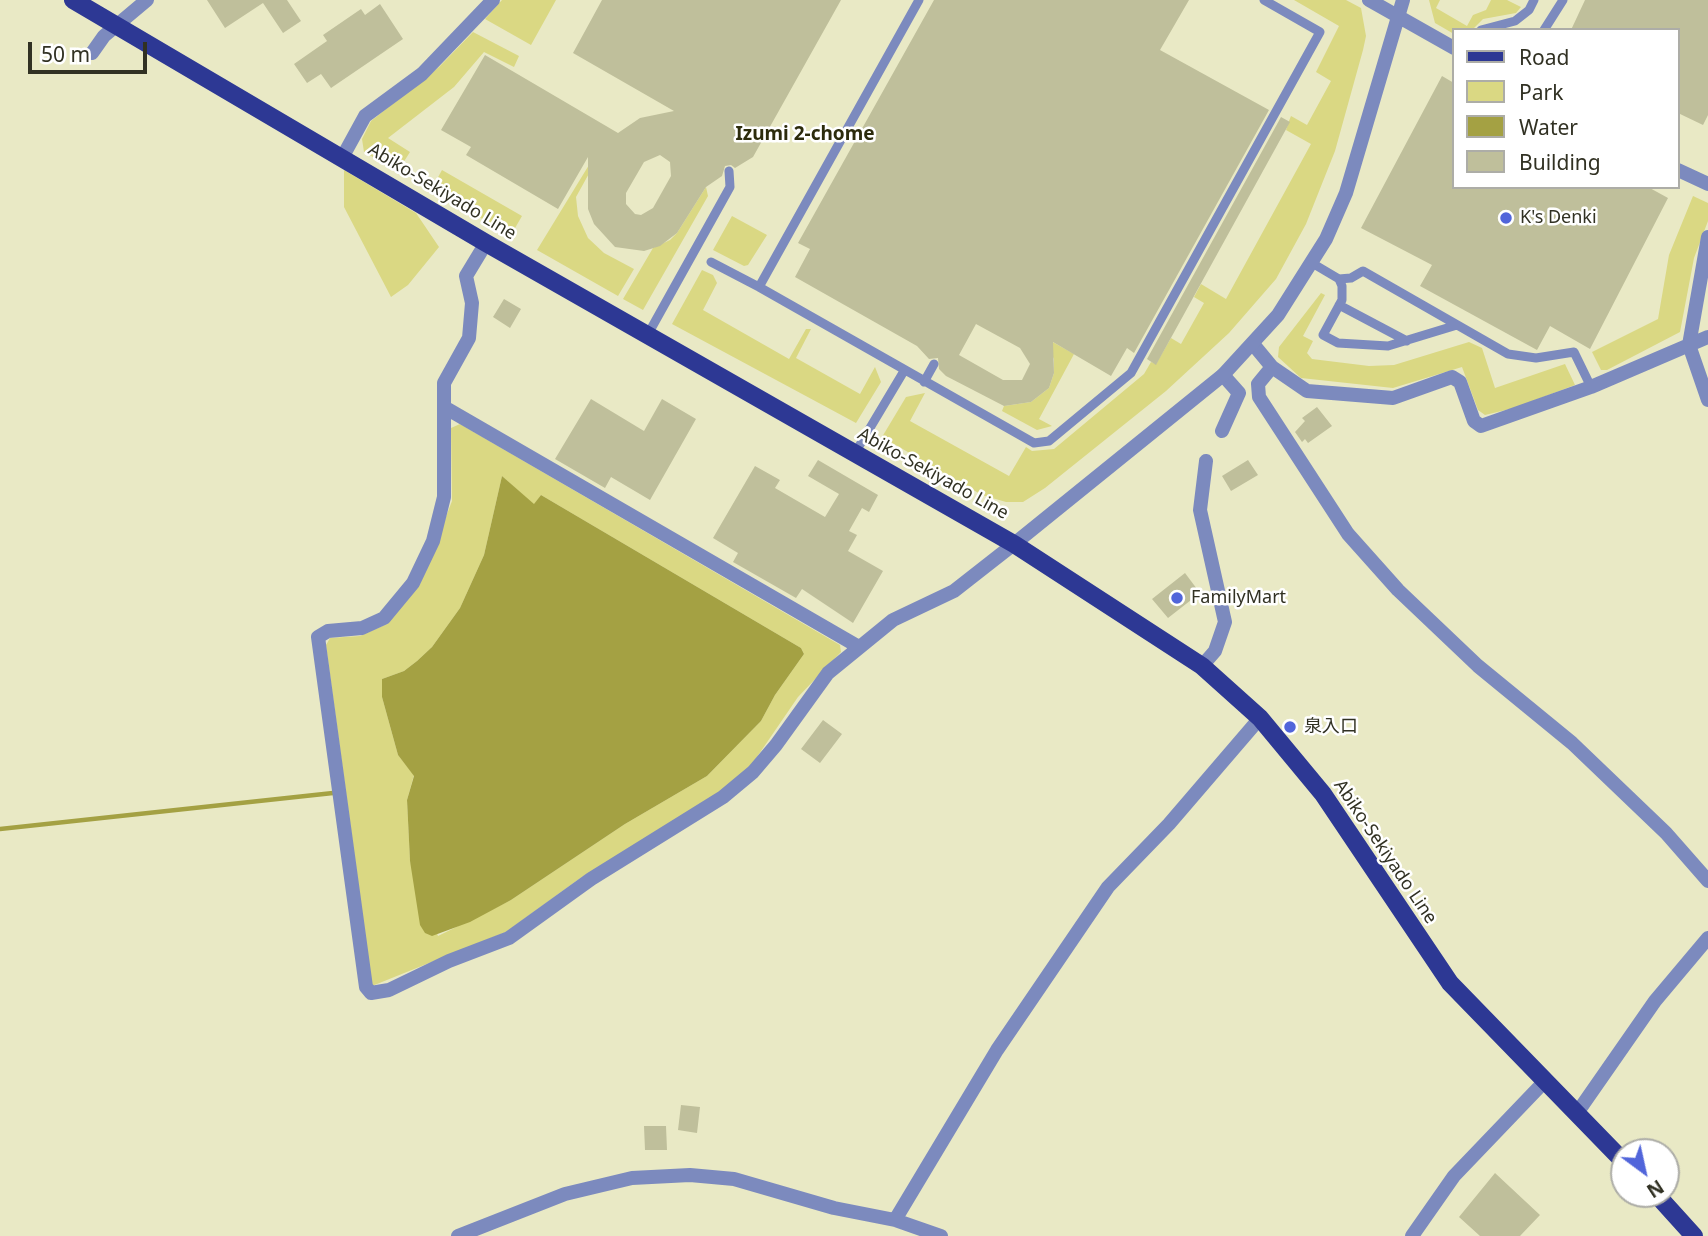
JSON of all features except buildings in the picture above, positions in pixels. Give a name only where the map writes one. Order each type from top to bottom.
[{"type":"main road","name":"Abiko-Sekiyado Line","points":[[73,0],[486,243],[1014,544],[1202,666],[1260,718],[1323,794],[1450,983],[1610,1147]]},
{"type":"main road","points":[[1669,1208],[1694,1236]]},
{"type":"street","points":[[92,53],[116,26],[147,0]]},
{"type":"street","points":[[342,158],[365,116],[422,74],[493,0]]},
{"type":"street","points":[[1369,0],[1452,47]]},
{"type":"street","points":[[486,243],[466,276],[472,303],[469,338],[444,383],[444,497],[433,541],[413,583],[384,618],[373,625],[328,631],[318,641],[366,987],[372,993],[389,990],[449,961],[509,938],[590,879],[723,797],[753,772],[828,673],[893,620],[954,591],[1223,375],[1278,315],[1312,263],[1346,193],[1403,0]]},
{"type":"street","points":[[1680,171],[1708,184]]},
{"type":"street","points":[[1708,237],[1689,345],[1708,400]]},
{"type":"street","points":[[1253,344],[1272,367],[1307,391],[1393,398],[1452,377],[1460,382],[1474,421],[1481,426],[1591,387],[1708,337]]},
{"type":"street","points":[[1272,367],[1258,384],[1259,397],[1348,534],[1398,590],[1478,666],[1572,743],[1666,833],[1708,881]]},
{"type":"street","points":[[1222,431],[1239,393],[1223,375]]},
{"type":"street","points":[[444,407],[859,647]]},
{"type":"street","points":[[1202,666],[1215,652],[1225,622],[1200,510],[1206,461]]},
{"type":"street","points":[[895,1220],[997,1050],[1108,887],[1168,824],[1260,718]]},
{"type":"street","points":[[1577,1113],[1655,1001],[1708,938]]},
{"type":"street","points":[[1412,1236],[1454,1176],[1545,1081]]},
{"type":"street","points":[[466,1235],[565,1194],[632,1178],[690,1175],[734,1179],[834,1208],[895,1220],[941,1236]]},
{"type":"lane","points":[[759,287],[919,0]]},
{"type":"lane","points":[[711,262],[1034,443],[1049,441],[1131,373],[1320,32],[1264,0]]},
{"type":"lane","points":[[1489,28],[1515,21],[1529,10],[1534,0]]},
{"type":"lane","points":[[1545,28],[1558,1]]},
{"type":"lane","points":[[647,336],[730,187],[729,172]]},
{"type":"lane","points":[[1312,263],[1339,279],[1351,278],[1363,271],[1508,354],[1524,358],[1574,352],[1591,387]]},
{"type":"lane","points":[[1339,279],[1343,292],[1339,306],[1323,335],[1338,343],[1388,346],[1457,325]]},
{"type":"lane","points":[[1339,306],[1407,341]]},
{"type":"lane","points":[[1433,333],[1439,324],[1436,311]]},
{"type":"lane","points":[[923,382],[934,364]]},
{"type":"lane","points":[[855,454],[904,371]]},
{"type":"green space","points":[[502,0],[556,0],[531,45],[485,19]]},
{"type":"green space","points":[[1294,0],[1346,0],[1361,8],[1366,36],[1335,151],[1306,224],[1276,279],[1229,333],[1166,391],[1045,488],[1023,502],[1006,502],[982,495],[882,437],[906,397],[925,393],[910,421],[1009,476],[1026,447],[1032,451],[1054,449],[1144,374],[1151,362],[1156,364],[1171,338],[1181,344],[1204,303],[1194,297],[1201,284],[1226,299],[1311,144],[1286,130],[1291,116],[1307,125],[1331,81],[1316,72],[1339,26]]},
{"type":"green space","points":[[1429,0],[1440,0],[1436,8],[1467,26],[1473,15],[1486,10],[1491,0],[1507,0],[1521,7],[1516,13],[1483,19],[1474,28],[1452,28],[1452,33],[1435,23]]},
{"type":"green space","points":[[473,32],[519,56],[514,67],[484,52],[454,87],[388,138],[410,152],[398,171],[364,152],[362,139],[371,121],[439,67]]},
{"type":"green space","points":[[611,129],[612,132],[576,197],[578,216],[588,238],[604,253],[634,269],[618,296],[537,250]]},
{"type":"green space","points":[[344,170],[416,213],[439,247],[408,285],[391,297],[344,207]]},
{"type":"green space","points":[[442,170],[522,216],[511,235],[431,190]]},
{"type":"green space","points":[[706,187],[708,196],[643,310],[623,299],[653,248],[670,240],[677,233]]},
{"type":"green space","points":[[1693,196],[1708,203],[1708,221],[1694,258],[1680,332],[1607,370],[1601,370],[1592,352],[1658,319],[1669,255]]},
{"type":"green space","points":[[732,216],[767,235],[748,265],[744,266],[713,250]]},
{"type":"green space","points":[[702,270],[713,275],[717,283],[703,310],[789,359],[806,329],[811,329],[796,358],[860,394],[875,367],[881,382],[856,423],[672,324]]},
{"type":"green space","points":[[1321,293],[1325,295],[1303,336],[1313,341],[1307,353],[1312,359],[1369,366],[1394,365],[1469,342],[1482,348],[1495,388],[1565,364],[1575,385],[1514,408],[1485,415],[1478,410],[1462,367],[1393,388],[1301,378],[1278,357],[1279,347]]},
{"type":"green space","points":[[1042,336],[1074,354],[1039,419],[1052,426],[1037,430],[1002,411],[1004,406],[1031,402],[1049,388],[1054,373],[1054,359]]},
{"type":"green space","points":[[460,424],[840,645],[841,652],[798,697],[748,770],[722,792],[579,879],[506,932],[372,986],[326,645],[330,638],[360,636],[387,624],[420,584],[452,501],[451,428]],"holes":[[[502,476],[534,505],[541,495],[801,648],[804,654],[775,695],[761,721],[707,776],[625,824],[511,900],[438,936],[410,861],[407,800],[414,775],[398,755],[382,697],[382,679],[404,671],[417,661],[432,647],[460,608],[484,555]]]},
{"type":"water","points":[[502,476],[534,504],[541,495],[801,648],[804,654],[775,695],[761,721],[707,776],[625,824],[511,900],[470,922],[432,936],[425,933],[420,925],[410,861],[407,800],[414,776],[398,755],[382,697],[382,679],[404,671],[417,661],[432,647],[460,608],[484,555]]},
{"type":"waterway","points":[[0,829],[333,793]]},
{"type":"place","name":"K's Denki","points":[[1506,218]]},
{"type":"place","name":"FamilyMart","points":[[1177,598]]},
{"type":"place","name":"泉入口","points":[[1290,727]]},
{"type":"district","name":"Izumi 2-chome","points":[[805,135]]}]
